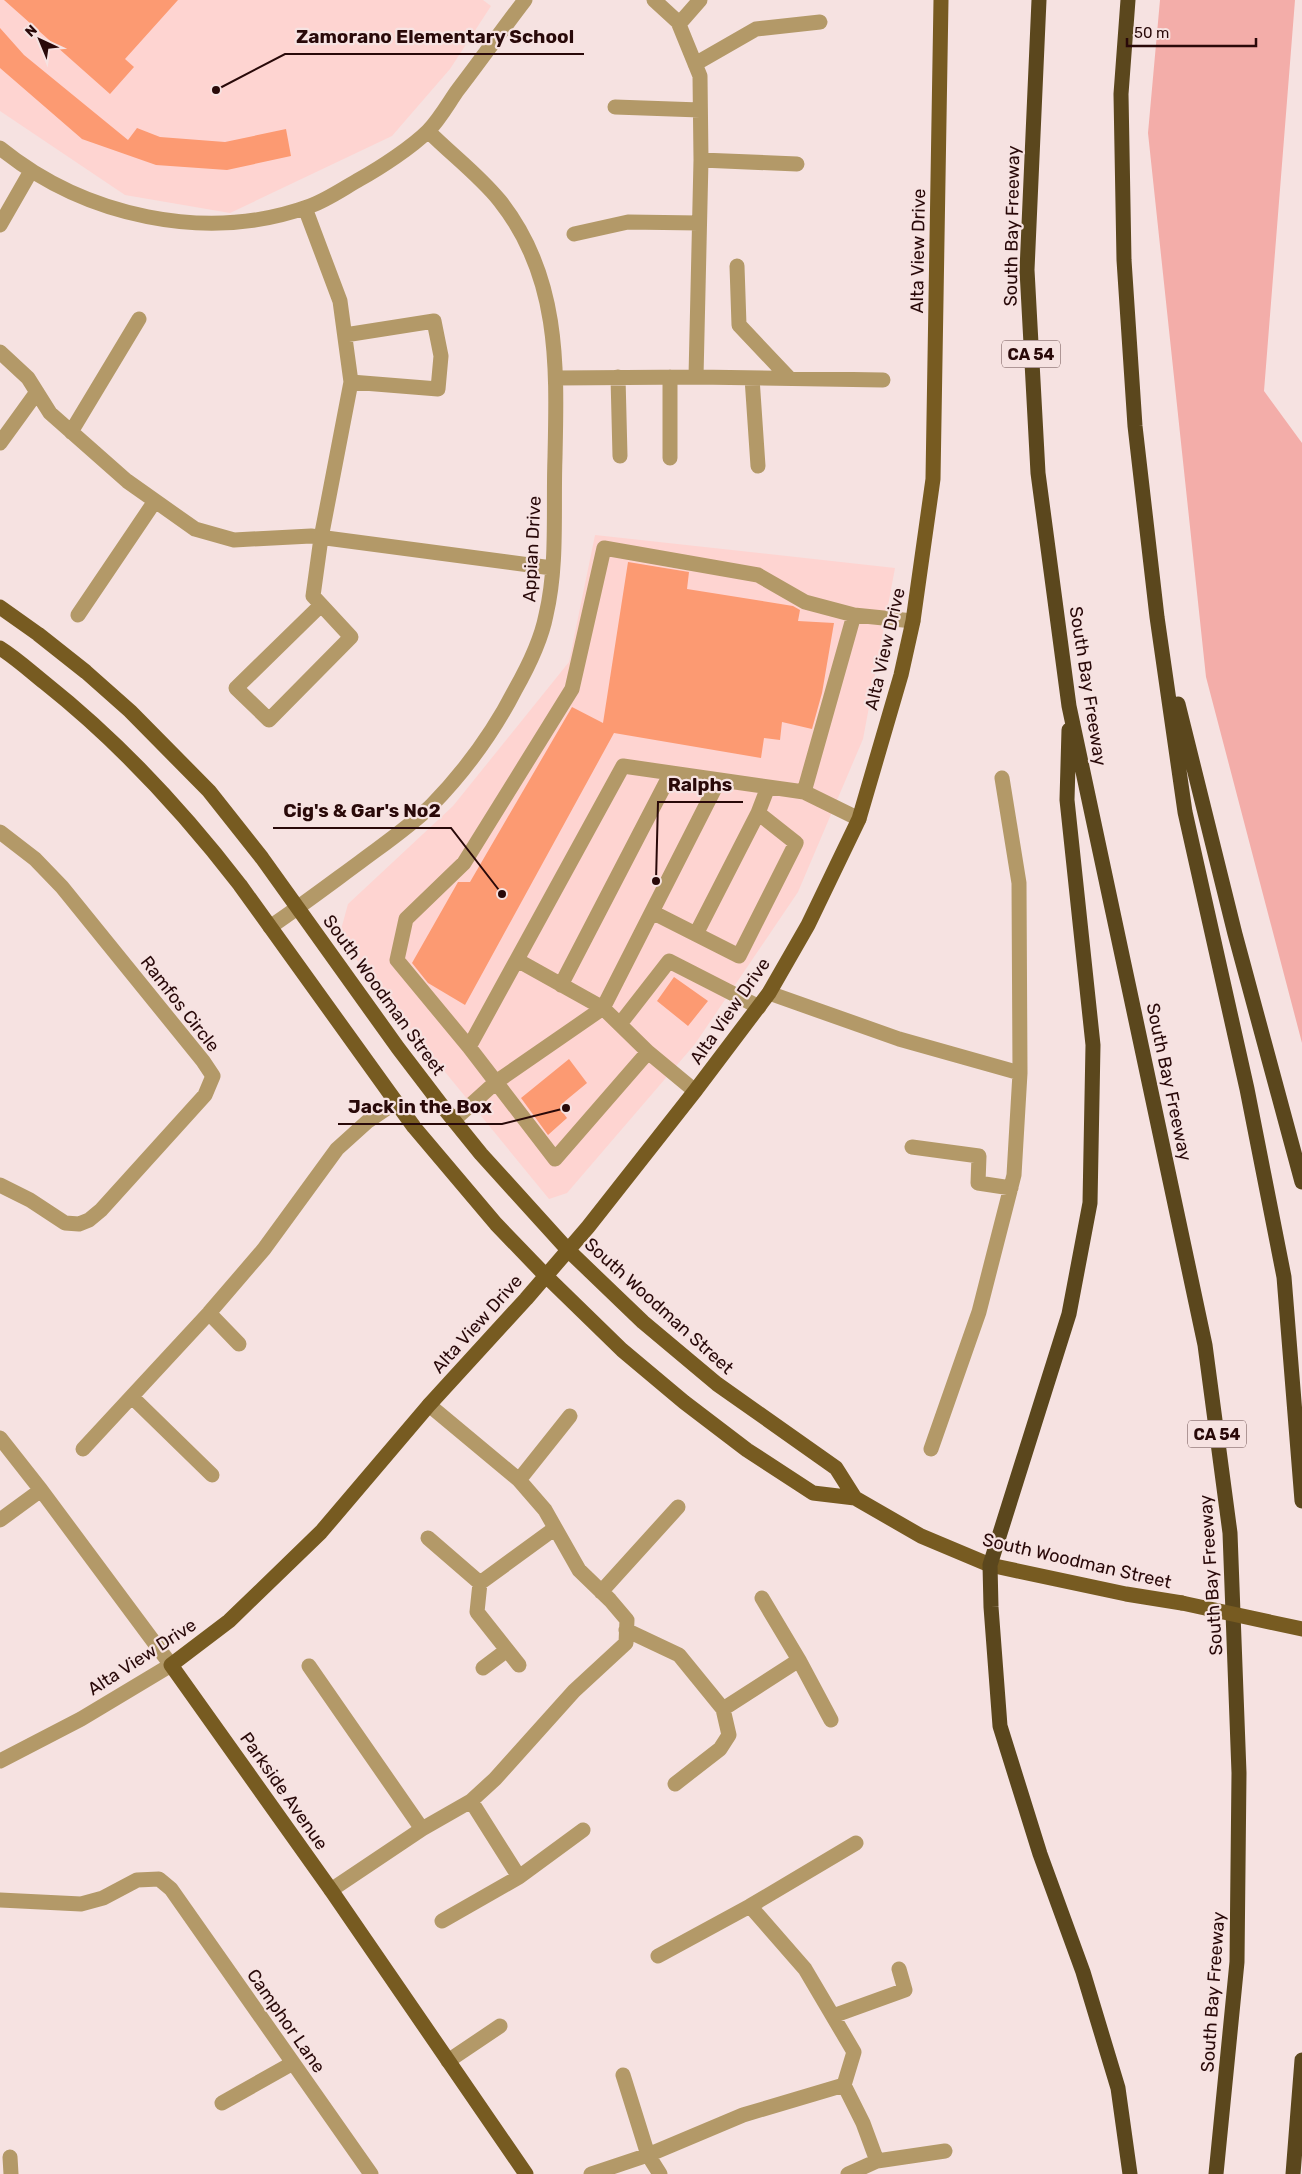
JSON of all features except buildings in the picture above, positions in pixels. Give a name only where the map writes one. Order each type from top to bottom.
[{"type":"highway","name":"South Bay Freeway","points":[[1038,0],[1027,270],[1038,473],[1069,706],[1205,1345],[1230,1533],[1238,1773],[1237,1962],[1216,2174]]},
{"type":"highway","points":[[1128,0],[1121,94],[1124,260],[1135,426],[1157,617],[1185,812],[1247,1089],[1284,1277],[1302,1501]]},
{"type":"highway","points":[[1157,617],[1235,934],[1302,1182]]},
{"type":"highway","points":[[1069,706],[1067,800],[1093,1045],[1090,1203],[1069,1314],[990,1565],[991,1607],[1000,1726],[1040,1854],[1083,1972],[1118,2088],[1130,2174]]},
{"type":"highway","points":[[1293,2174],[1302,2060]]},
{"type":"main road","name":"Alta View Drive","points":[[171,1665],[229,1621],[321,1532],[429,1405],[568,1250],[695,1091],[770,992],[808,925],[859,819],[872,781],[901,675],[913,621],[933,479],[941,0]]},
{"type":"main road","name":"South Woodman Street","points":[[0,607],[86,672],[173,753],[240,829],[398,1048],[481,1154],[568,1250],[623,1304],[717,1384],[836,1468],[855,1498]]},
{"type":"main road","name":"South Woodman Street","points":[[0,648],[68,701],[115,744],[213,850],[396,1102],[496,1224],[622,1350],[684,1402],[747,1450],[813,1493],[855,1498],[921,1536],[990,1565],[1302,1629]]},
{"type":"main road","name":"Parkside Avenue","points":[[171,1665],[331,1890],[526,2174]]},
{"type":"street","points":[[0,148],[31,171],[82,198],[137,215],[165,220],[222,222],[250,220],[305,208],[378,169],[428,131],[525,0]]},
{"type":"street","points":[[654,0],[679,24],[700,76],[701,160],[696,377]]},
{"type":"street","points":[[679,24],[700,0]]},
{"type":"street","points":[[695,64],[756,29],[820,22]]},
{"type":"street","points":[[614,107],[700,110]]},
{"type":"street","name":"Appian Drive","points":[[270,927],[408,827],[435,801],[470,761],[504,711],[529,662],[546,615],[552,568],[556,378],[549,306],[536,264],[526,241],[501,202],[485,184],[428,131]]},
{"type":"street","points":[[701,160],[797,164]]},
{"type":"street","points":[[0,225],[31,171]]},
{"type":"street","points":[[305,208],[340,301],[351,382],[321,538],[312,596],[321,605],[351,638],[269,720],[236,688],[321,605]]},
{"type":"street","points":[[574,234],[628,222],[699,224]]},
{"type":"street","points":[[737,266],[739,325],[793,378]]},
{"type":"street","points":[[71,432],[140,318]]},
{"type":"street","points":[[345,335],[434,321],[441,356],[438,389],[351,382]]},
{"type":"street","points":[[0,352],[28,378],[50,413],[71,432],[127,481],[196,529],[234,540],[311,536],[552,568]]},
{"type":"street","points":[[618,377],[620,456]]},
{"type":"street","points":[[670,377],[670,458]]},
{"type":"street","points":[[556,378],[696,377],[883,380]]},
{"type":"street","points":[[752,378],[758,466]]},
{"type":"street","points":[[0,443],[37,392]]},
{"type":"street","points":[[78,615],[155,501]]},
{"type":"street","points":[[648,1052],[555,1159],[469,1047],[397,960],[406,918],[464,863],[572,689],[604,548],[758,575],[806,602],[854,615],[913,621]]},
{"type":"street","points":[[804,792],[854,615]]},
{"type":"street","points":[[469,1047],[623,766],[804,792],[859,819]]},
{"type":"street","points":[[561,985],[671,773]]},
{"type":"street","points":[[931,1448],[979,1312],[1014,1175],[1020,1073],[1019,883],[1002,778]]},
{"type":"street","points":[[454,1120],[496,1082],[603,1008],[719,780]]},
{"type":"street","points":[[696,934],[758,813],[768,787]]},
{"type":"street","points":[[652,912],[739,956],[796,843],[758,813]]},
{"type":"street","name":"Ramfos Circle","points":[[0,832],[35,859],[62,887],[203,1061],[213,1076],[205,1095],[101,1210],[89,1220],[79,1224],[65,1223],[30,1200],[0,1185]]},
{"type":"street","points":[[517,960],[603,1008],[648,1052],[695,1091]]},
{"type":"street","points":[[620,1024],[669,961],[759,1007]]},
{"type":"street","points":[[770,992],[899,1039],[1020,1073]]},
{"type":"street","points":[[84,1449],[209,1313],[264,1248],[337,1149],[368,1121],[396,1102]]},
{"type":"street","points":[[912,1148],[979,1156],[978,1183],[1011,1188]]},
{"type":"street","points":[[209,1313],[239,1344]]},
{"type":"street","points":[[132,1397],[212,1475]]},
{"type":"street","points":[[331,1890],[422,1829],[470,1801],[495,1779],[574,1691],[626,1643],[627,1620],[579,1570],[554,1529],[545,1510],[519,1480],[429,1405]]},
{"type":"street","points":[[519,1480],[570,1416]]},
{"type":"street","name":"Parkside Avenue","points":[[0,1438],[171,1665]]},
{"type":"street","points":[[0,1520],[41,1490]]},
{"type":"street","points":[[601,1592],[678,1507]]},
{"type":"street","points":[[519,1665],[477,1612],[480,1583],[554,1529]]},
{"type":"street","points":[[428,1538],[480,1583]]},
{"type":"street","points":[[762,1598],[799,1660],[831,1720]]},
{"type":"street","points":[[626,1630],[679,1655],[723,1709],[729,1735],[720,1749],[675,1784]]},
{"type":"street","points":[[483,1668],[507,1650]]},
{"type":"street","points":[[723,1709],[799,1660]]},
{"type":"street","name":"Alta View Drive","points":[[0,1761],[81,1719],[171,1665]]},
{"type":"street","points":[[309,1666],[422,1829]]},
{"type":"street","points":[[470,1801],[519,1877]]},
{"type":"street","points":[[442,1921],[519,1877],[583,1830]]},
{"type":"street","points":[[658,1956],[750,1906],[856,1843]]},
{"type":"street","name":"Camphor Lane","points":[[0,1900],[81,1904],[103,1898],[138,1880],[159,1879],[171,1889],[293,2063],[365,2172]]},
{"type":"street","points":[[750,1906],[805,1969],[854,2052],[844,2085],[863,2123],[877,2161]]},
{"type":"street","points":[[832,2016],[904,1990],[899,1969]]},
{"type":"street","points":[[448,2061],[500,2026]]},
{"type":"street","points":[[222,2103],[293,2063]]},
{"type":"street","points":[[623,2075],[648,2156],[660,2174]]},
{"type":"street","points":[[591,2174],[648,2156],[743,2115],[844,2085]]},
{"type":"street","points":[[848,2174],[877,2161],[945,2150]]},
{"type":"street","points":[[10,2157],[11,2174]]},
{"type":"shaded area","points":[[0,0],[483,0],[491,6],[450,69],[392,136],[230,213],[125,195],[0,111]]},
{"type":"shaded area","points":[[1160,0],[1295,0],[1264,391],[1302,443],[1302,1043],[1206,677],[1148,133]]},
{"type":"shaded area","points":[[595,535],[895,568],[863,739],[798,892],[695,1044],[567,1193],[549,1199],[418,1039],[339,937],[348,904],[453,806],[569,662]]},
{"type":"place","name":"Zamorano Elementary School","points":[[216,90]]},
{"type":"place","name":"Ralphs","points":[[656,881]]},
{"type":"place","name":"Cig's & Gar's No2","points":[[502,894]]},
{"type":"place","name":"Jack in the Box","points":[[566,1108]]}]
